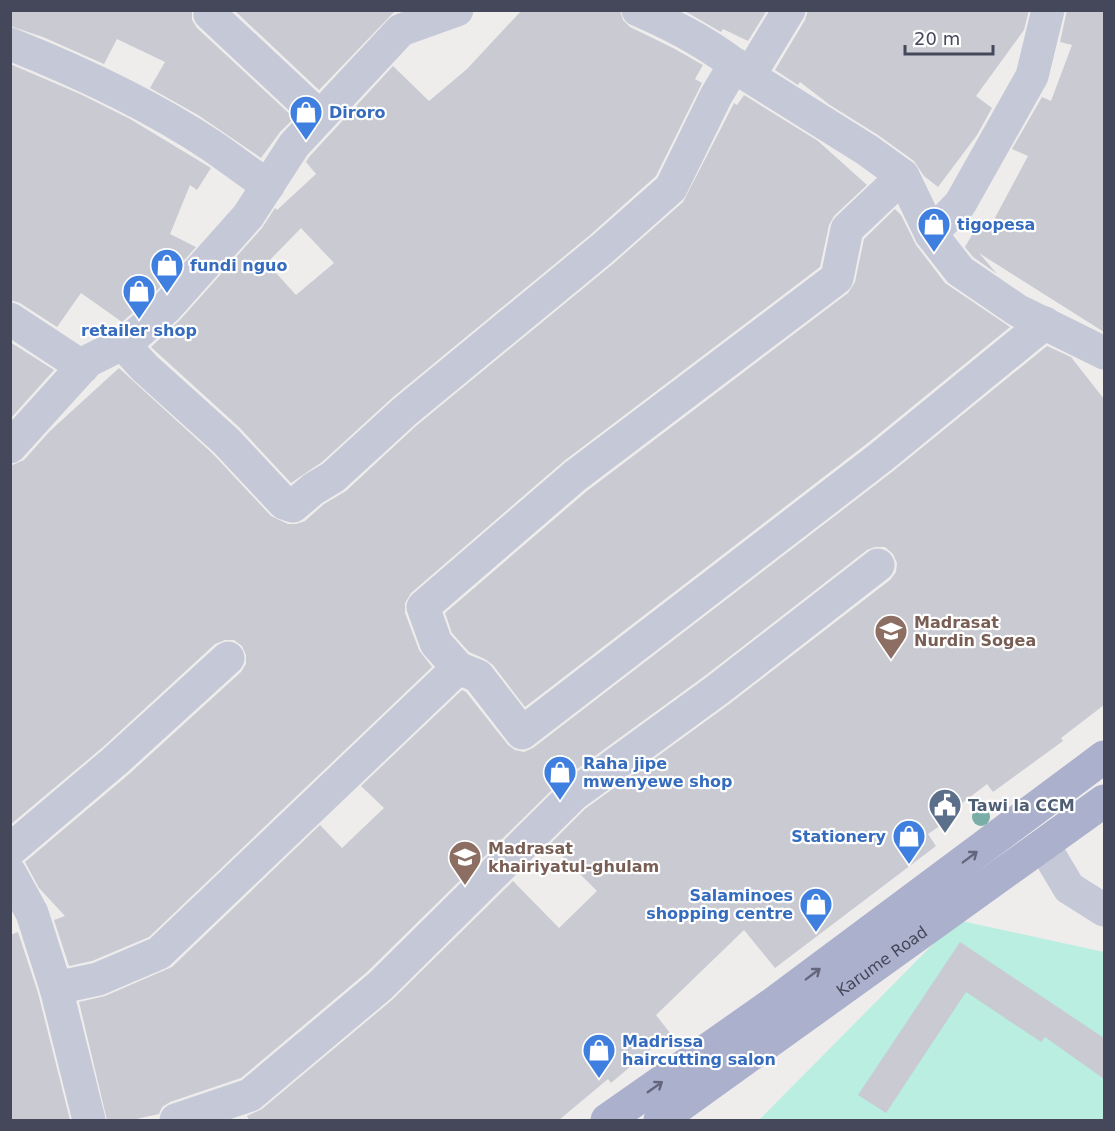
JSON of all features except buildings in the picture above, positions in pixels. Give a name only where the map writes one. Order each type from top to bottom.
[{"type":"main road","points":[[607,1120],[774,1003],[1104,757]]},
{"type":"main road","name":"Karume Road","points":[[660,1120],[1104,801]]},
{"type":"street","points":[[211,10],[210,14],[319,116]]},
{"type":"street","points":[[10,447],[88,362],[125,342],[166,308],[248,216],[294,145],[319,116],[390,20],[457,10]]},
{"type":"street","points":[[638,10],[685,31],[903,176],[931,234],[960,271],[1017,310],[1104,353]]},
{"type":"street","points":[[125,342],[145,368],[226,441],[284,503],[293,506],[313,489],[333,477],[404,412],[602,249],[671,188],[716,96],[742,70],[789,10]]},
{"type":"street","points":[[931,234],[960,204],[1032,76],[1048,10]]},
{"type":"street","points":[[10,44],[68,68],[154,111],[211,145],[268,186]]},
{"type":"street","points":[[903,176],[848,229],[837,278],[575,476],[423,607],[436,643],[458,668],[478,676],[522,733],[881,457],[1045,323]]},
{"type":"street","points":[[10,319],[83,367]]},
{"type":"street","points":[[176,1120],[250,1095],[380,986],[573,795],[717,690],[878,565]]},
{"type":"street","points":[[10,850],[115,761],[228,658]]},
{"type":"street","points":[[56,988],[98,979],[159,953],[458,668]]},
{"type":"street","points":[[1044,846],[1070,888],[1104,910]]},
{"type":"street","points":[[10,873],[32,913],[56,988],[89,1120]]},
{"type":"green space","points":[[957,920],[1104,952],[1104,1120],[759,1120]]},
{"type":"place","name":"Diroro","points":[[306,141]]},
{"type":"place","name":"tigopesa","points":[[934,253]]},
{"type":"place","name":"fundi nguo","points":[[167,294]]},
{"type":"place","name":"retailer shop","points":[[139,320]]},
{"type":"place","name":"Madrasat Nurdin Sogea","points":[[891,660]]},
{"type":"place","name":"Raha jipe mwenyewe shop","points":[[560,801]]},
{"type":"place","name":"Tawi la CCM","points":[[945,834]]},
{"type":"place","name":"Stationery","points":[[909,865]]},
{"type":"place","name":"Madrasat khairiyatul-ghulam","points":[[465,886]]},
{"type":"place","name":"Salaminoes shopping centre","points":[[816,933]]},
{"type":"place","name":"Madrissa haircutting salon","points":[[599,1079]]}]
